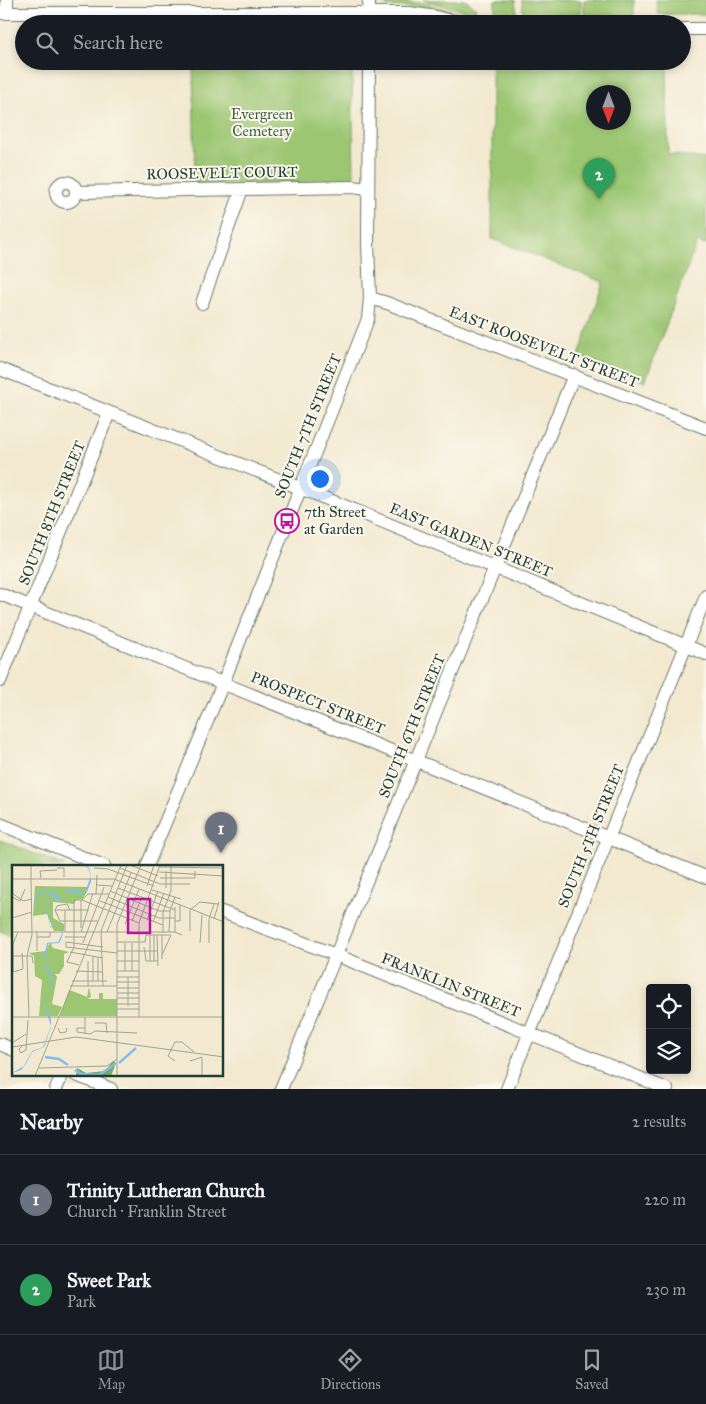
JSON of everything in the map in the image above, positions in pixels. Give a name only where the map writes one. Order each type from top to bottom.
[{"type":"street","points":[[7,0],[4,13],[242,15]]},
{"type":"street","points":[[210,0],[210,14]]},
{"type":"street","points":[[369,0],[369,15]]},
{"type":"street","points":[[396,15],[409,13],[422,15]]},
{"type":"street","points":[[691,29],[706,29]]},
{"type":"street","name":"SOUTH 7TH STREET","points":[[147,865],[223,683],[368,319],[370,298],[369,70]]},
{"type":"street","name":"ROOSEVELT COURT","points":[[76,192],[352,187],[368,189]]},
{"type":"street","points":[[202,303],[242,189]]},
{"type":"street","name":"EAST ROOSEVELT STREET","points":[[370,298],[574,375],[706,428]]},
{"type":"street","name":"EAST GARDEN STREET","points":[[0,369],[300,488],[706,654]]},
{"type":"street","name":"SOUTH 6TH STREET","points":[[281,1089],[574,375]]},
{"type":"street","name":"SOUTH 8TH STREET","points":[[0,681],[32,607],[109,413]]},
{"type":"street","name":"PROSPECT STREET","points":[[0,594],[706,877]]},
{"type":"street","name":"SOUTH 5TH STREET","points":[[507,1089],[706,596]]},
{"type":"street","points":[[0,824],[102,865]]},
{"type":"street","name":"FRANKLIN STREET","points":[[224,913],[336,955],[667,1089]]},
{"type":"street","points":[[0,1044],[12,1049]]},
{"type":"street","points":[[56,1089],[62,1076]]},
{"type":"street","points":[[78,1076],[111,1089]]},
{"type":"green space","points":[[423,0],[465,0],[476,8],[475,13]]},
{"type":"green space","points":[[495,0],[515,0],[517,15],[495,15]]},
{"type":"green space","points":[[522,0],[581,0],[581,14],[523,15]]},
{"type":"green space","points":[[584,0],[634,0],[634,15],[584,15]]},
{"type":"green space","points":[[656,0],[706,0],[706,14],[658,14]]},
{"type":"green space","points":[[385,1],[424,3],[468,15],[451,15],[425,8],[386,6]]},
{"type":"green space","name":"Evergreen Cemetery","points":[[193,70],[352,70],[354,182],[195,185]]},
{"type":"green space","points":[[492,70],[667,70],[668,154],[706,159],[706,245],[697,242],[645,382],[579,356],[603,282],[492,239]]},
{"type":"green space","points":[[0,840],[62,865],[12,865],[12,936],[0,931]]},
{"type":"place","name":"Sweet Park","points":[[599,199]]},
{"type":"place","name":"7th Street at Garden","points":[[287,521]]},
{"type":"place","name":"Trinity Lutheran Church","points":[[221,853]]}]
